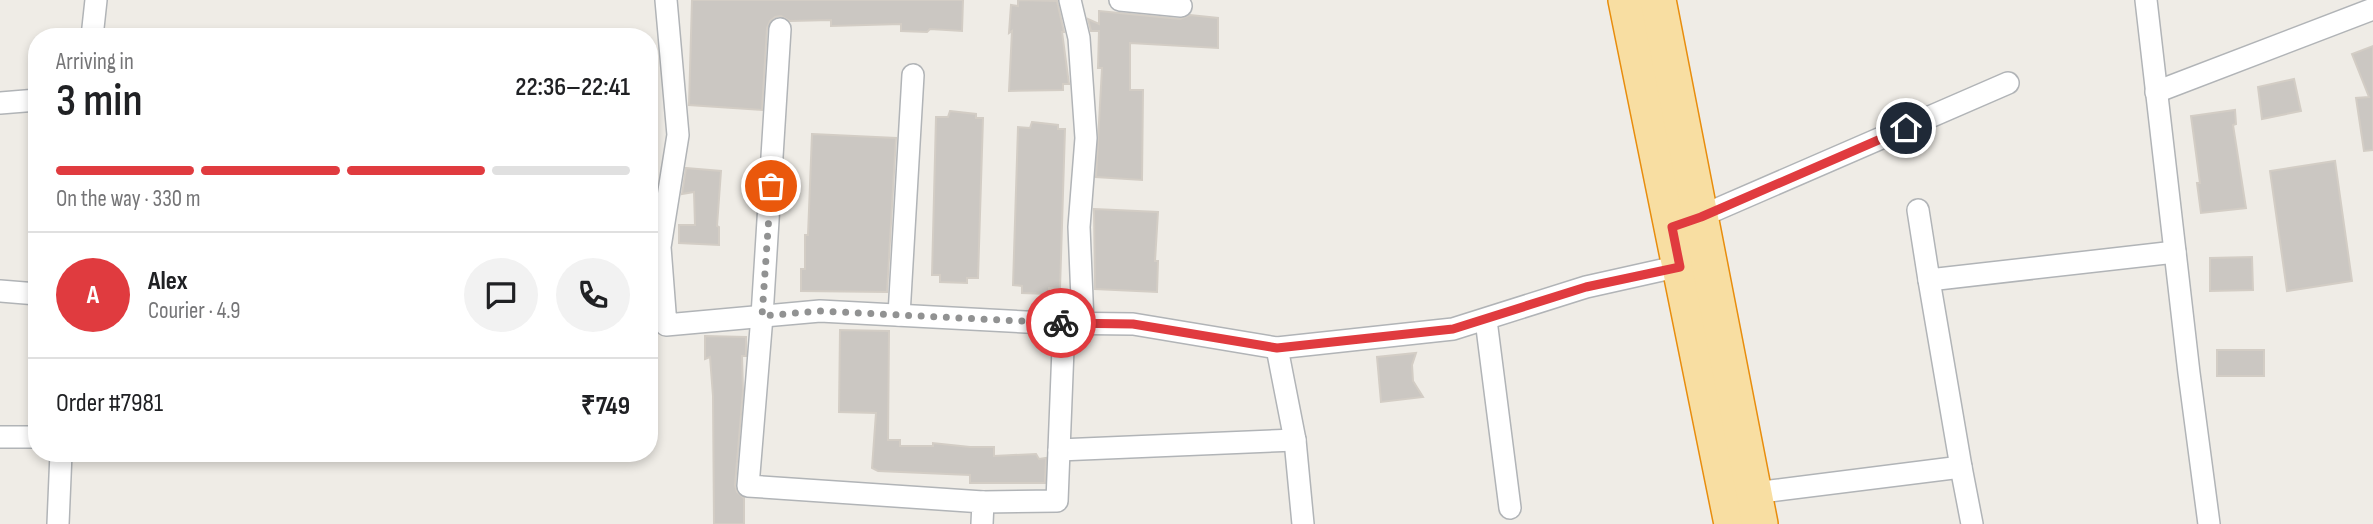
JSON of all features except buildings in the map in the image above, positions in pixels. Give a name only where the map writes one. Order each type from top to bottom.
[{"type":"highway","points":[[1626,0],[1661,94]]},
{"type":"highway","points":[[1658,0],[1661,94],[1694,263],[1731,524]]},
{"type":"highway","points":[[1694,263],[1757,508]]},
{"type":"street","points":[[93,28],[96,0]]},
{"type":"street","points":[[658,287],[660,247],[678,135],[666,0]]},
{"type":"street","points":[[780,29],[748,486],[983,502],[1057,500],[1059,450],[1074,323],[1086,138],[1079,38],[1070,0]]},
{"type":"street","points":[[1121,0],[1181,6]]},
{"type":"street","points":[[2146,0],[2209,524]]},
{"type":"street","points":[[2156,92],[2373,9]]},
{"type":"street","points":[[899,315],[913,75]]},
{"type":"street","points":[[1686,222],[2008,83]]},
{"type":"street","points":[[0,103],[28,101]]},
{"type":"street","points":[[1918,210],[1972,524]]},
{"type":"street","points":[[1929,280],[2175,252]]},
{"type":"street","points":[[658,309],[666,325],[820,311],[1133,324],[1277,348],[1453,329],[1586,287],[1694,263]]},
{"type":"street","points":[[0,291],[28,294]]},
{"type":"street","points":[[1486,320],[1510,508]]},
{"type":"street","points":[[1277,348],[1295,440],[1303,524]]},
{"type":"street","points":[[0,437],[28,437]]},
{"type":"street","points":[[1059,450],[1295,440]]},
{"type":"street","points":[[58,524],[61,462]]},
{"type":"street","points":[[1757,508],[1961,467]]},
{"type":"street","points":[[982,524],[983,502]]},
{"type":"way so far","points":[[771,186],[762,316],[820,311],[1061,323]]},
{"type":"route","points":[[1061,323],[1133,324],[1277,348],[1453,329],[1586,287],[1680,267],[1672,227],[1906,128]]}]
